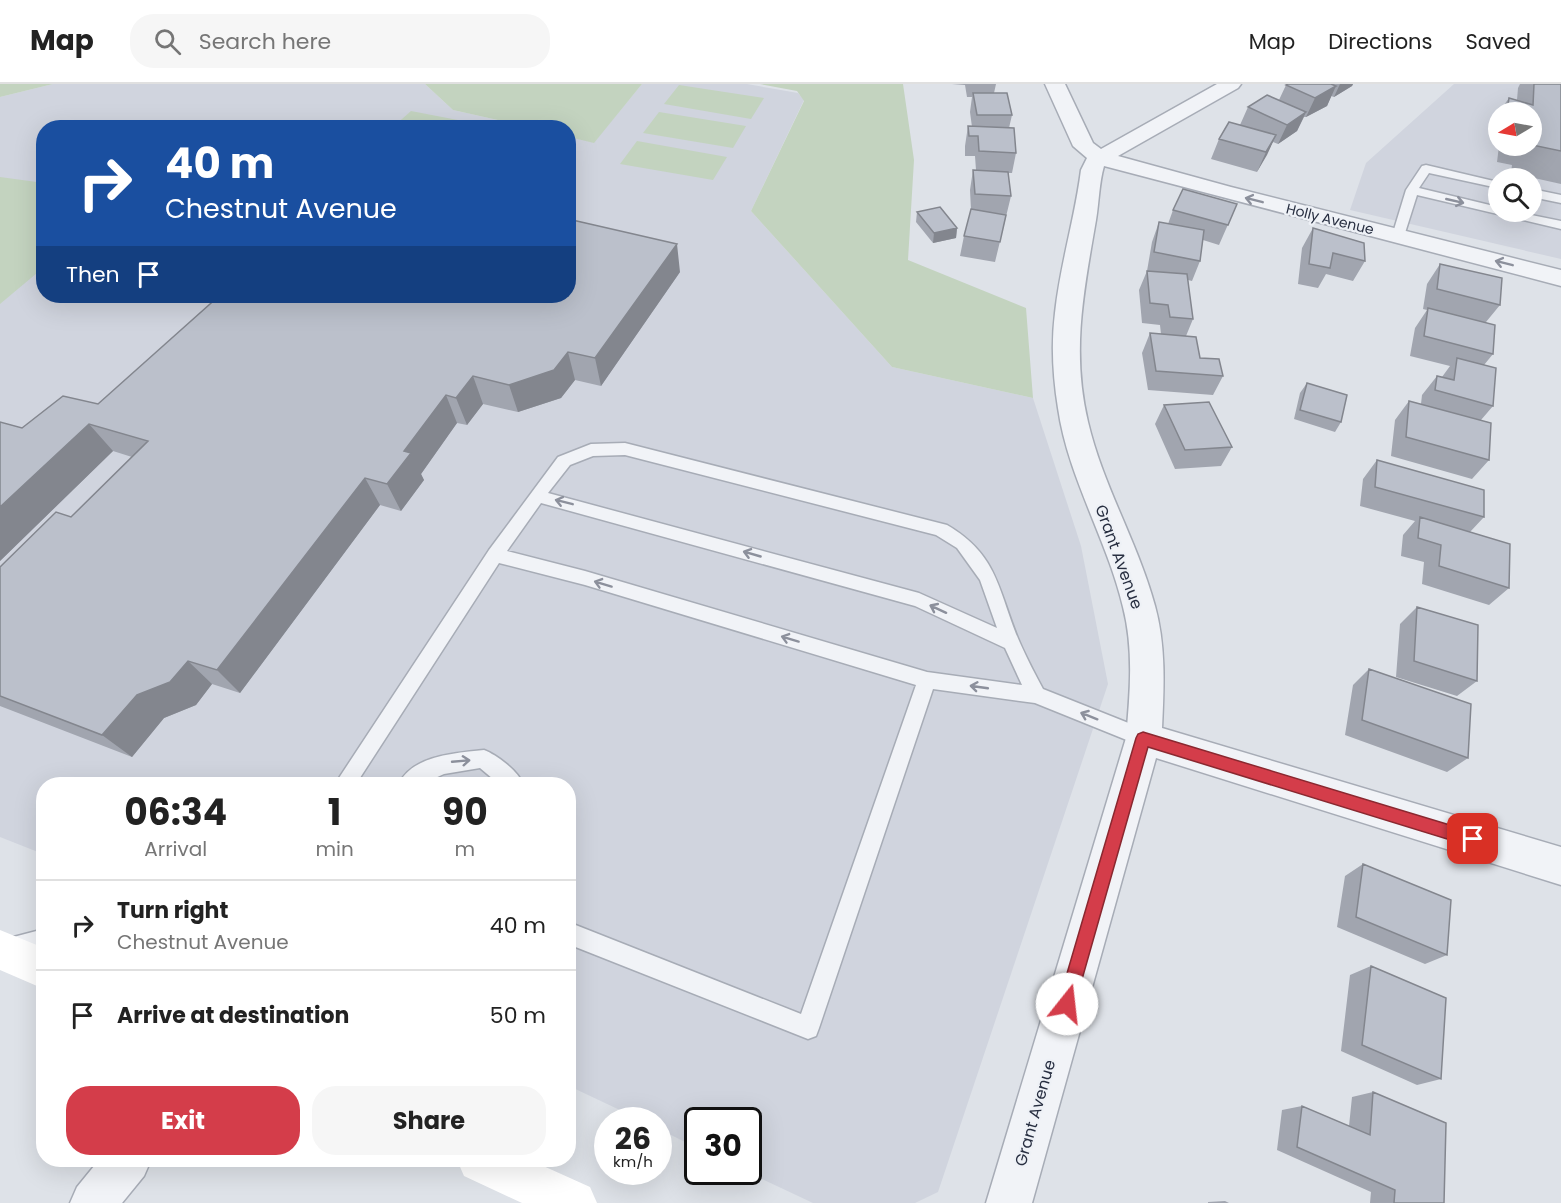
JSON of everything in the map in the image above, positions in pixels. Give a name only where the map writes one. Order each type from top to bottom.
[{"type":"main road","points":[[0,950],[36,966]]},
{"type":"main road","points":[[495,1167],[574,1203]]},
{"type":"street","points":[[1055,84],[1084,146],[1100,158],[1231,84]]},
{"type":"street","name":"Holly Avenue","points":[[1100,158],[1223,192],[1561,278]]},
{"type":"street","name":"Grant Avenue","points":[[1009,1203],[1143,738],[1149,671],[1145,632],[1128,570],[1082,452],[1074,422],[1068,378],[1066,332],[1069,302],[1092,170],[1094,163],[1100,158]]},
{"type":"street","points":[[1143,738],[1561,866]]},
{"type":"street","points":[[93,1203],[122,1167]]},
{"type":"lane","points":[[1398,236],[1412,190],[1426,169],[1488,183]]},
{"type":"lane","points":[[1412,190],[1488,208]]},
{"type":"lane","points":[[1542,195],[1561,200]]},
{"type":"lane","points":[[1542,221],[1561,225]]},
{"type":"lane","points":[[350,777],[537,495],[564,461],[591,450],[625,448],[941,530],[963,543],[988,577],[1011,643],[1036,695]]},
{"type":"lane","points":[[537,495],[918,600],[1011,643]]},
{"type":"lane","points":[[495,555],[597,582],[927,680],[1036,695],[1143,738]]},
{"type":"lane","points":[[576,936],[808,1028],[927,680]]},
{"type":"lane","points":[[415,777],[451,762],[484,759],[505,777]]},
{"type":"lane","points":[[0,950],[36,942]]},
{"type":"shaded area","points":[[53,84],[425,84],[453,110],[498,120],[36,120],[36,303],[576,303],[576,138],[594,142],[642,84],[747,84],[798,93],[804,100],[751,211],[892,367],[1033,398],[1081,546],[1108,684],[938,1192],[915,1203],[813,1203],[762,1179],[762,1107],[684,1107],[684,1142],[672,1136],[672,1107],[613,1107],[576,1089],[576,777],[36,777],[36,851],[0,837],[0,97]]},
{"type":"shaded area","points":[[1454,84],[1561,84],[1561,259],[1350,210],[1366,163]]},
{"type":"green space","points":[[0,84],[53,84],[0,97]]},
{"type":"green space","points":[[425,84],[642,84],[594,143],[576,139],[576,120],[498,120],[453,110]]},
{"type":"green space","points":[[760,84],[903,84],[914,160],[908,260],[1026,308],[1033,398],[892,367],[751,211],[804,101],[797,91]]},
{"type":"green space","points":[[679,85],[764,98],[751,119],[664,104]]},
{"type":"green space","points":[[411,111],[458,120],[401,120]]},
{"type":"green space","points":[[659,112],[746,126],[733,148],[643,133]]},
{"type":"green space","points":[[637,141],[727,157],[713,180],[620,164]]},
{"type":"green space","points":[[0,177],[36,182],[36,274],[0,304]]},
{"type":"building","points":[[1534,84],[1561,84],[1561,151],[1542,147],[1542,102],[1533,102]]},
{"type":"building","points":[[1286,85],[1336,86],[1315,98]]},
{"type":"building","points":[[973,93],[1007,93],[1012,115],[977,115]]},
{"type":"building","points":[[1267,95],[1306,112],[1287,125],[1248,107]]},
{"type":"building","points":[[1509,98],[1523,102],[1508,102]]},
{"type":"building","points":[[1229,122],[1276,135],[1266,152],[1219,139]]},
{"type":"building","points":[[968,126],[1014,128],[1016,153],[979,151],[978,136],[969,136]]},
{"type":"building","points":[[973,170],[1008,172],[1011,196],[975,194]]},
{"type":"building","points":[[1183,189],[1237,204],[1228,225],[1173,210]]},
{"type":"building","points":[[940,207],[957,228],[934,233],[917,212]]},
{"type":"building","points":[[971,209],[1006,215],[1000,242],[964,236]]},
{"type":"building","points":[[576,221],[677,244],[595,358],[568,352],[554,370],[509,385],[473,376],[456,398],[446,395],[404,451],[411,453],[387,484],[365,478],[217,670],[188,661],[170,682],[137,695],[102,735],[0,696],[0,567],[56,512],[71,517],[148,441],[89,424],[0,507],[0,422],[22,428],[63,396],[98,404],[211,303],[576,303]]},
{"type":"building","points":[[1159,222],[1204,230],[1200,261],[1154,252]]},
{"type":"building","points":[[1313,228],[1364,243],[1365,261],[1333,253],[1330,268],[1309,264]]},
{"type":"building","points":[[1440,264],[1502,278],[1500,305],[1437,289]]},
{"type":"building","points":[[1147,271],[1187,274],[1193,319],[1170,317],[1168,305],[1150,303]]},
{"type":"building","points":[[1428,308],[1495,325],[1493,354],[1424,336]]},
{"type":"building","points":[[1150,333],[1196,337],[1200,358],[1219,359],[1223,376],[1156,371]]},
{"type":"building","points":[[1457,358],[1496,368],[1493,406],[1435,390],[1437,376],[1454,380]]},
{"type":"building","points":[[1307,383],[1347,395],[1341,422],[1300,410]]},
{"type":"building","points":[[1409,401],[1491,423],[1489,460],[1406,437]]},
{"type":"building","points":[[1209,402],[1232,447],[1185,450],[1164,405]]},
{"type":"building","points":[[1377,460],[1484,490],[1484,517],[1375,487]]},
{"type":"building","points":[[1420,517],[1510,544],[1509,588],[1439,566],[1441,545],[1418,538]]},
{"type":"building","points":[[1417,607],[1478,625],[1477,681],[1414,661]]},
{"type":"building","points":[[1369,669],[1471,704],[1468,758],[1362,720]]},
{"type":"building","points":[[1363,864],[1451,900],[1447,955],[1356,917]]},
{"type":"building","points":[[1371,966],[1446,998],[1441,1079],[1362,1045]]},
{"type":"building","points":[[1373,1092],[1446,1123],[1444,1203],[1394,1203],[1395,1190],[1297,1147],[1302,1106],[1370,1135]]},
{"type":"route","points":[[1067,1004],[1143,738],[1473,839]]}]
